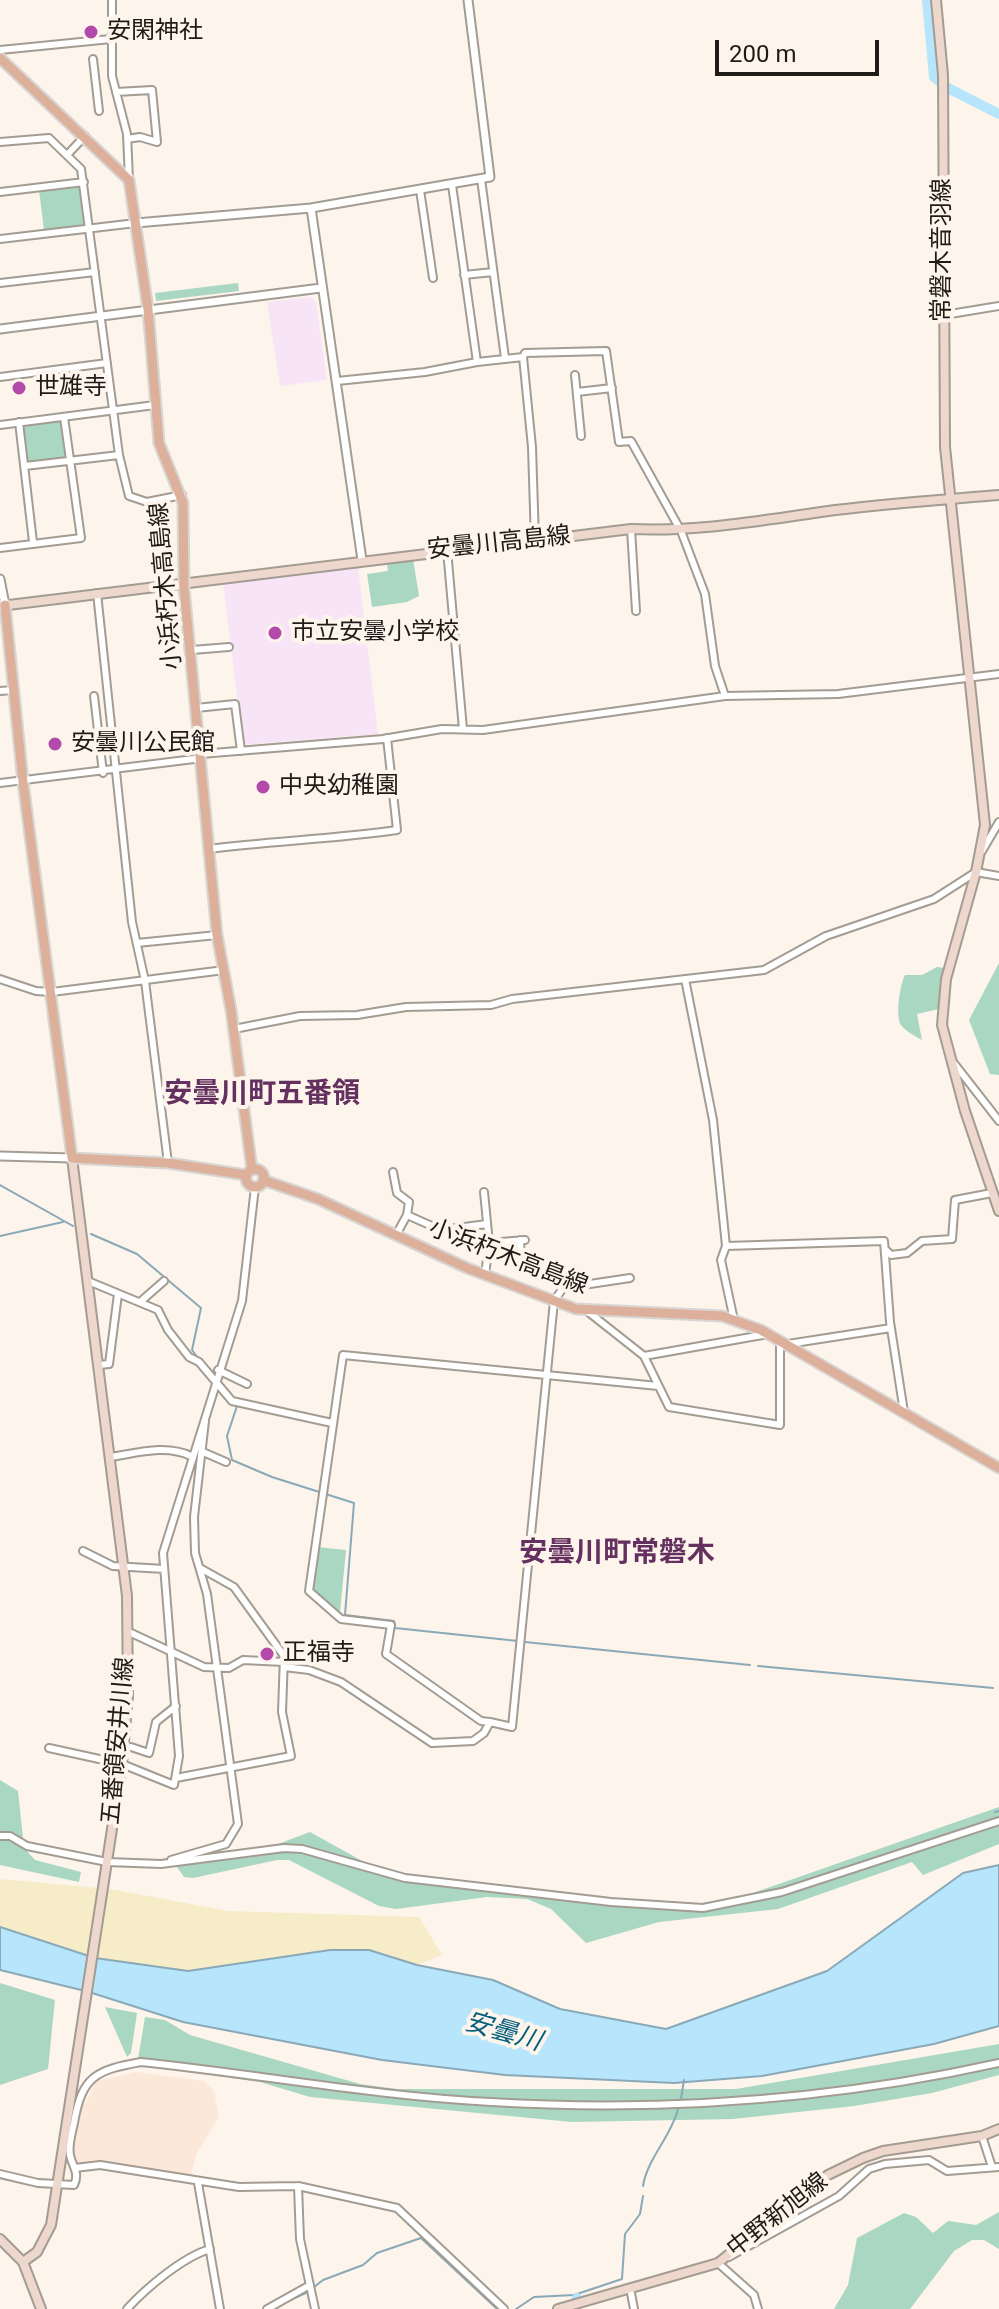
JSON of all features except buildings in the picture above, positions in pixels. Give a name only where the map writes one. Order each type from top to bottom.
[{"type":"main road","name":"常磐木音羽線","points":[[936,0],[943,75],[945,447],[985,825],[976,872],[946,979],[942,1025],[950,1060],[999,1211]]},
{"type":"main road","points":[[0,58],[129,180]]},
{"type":"main road","name":"小浜朽木高島線","points":[[129,180],[148,309],[159,443],[182,495],[184,581],[217,935],[234,1029],[249,1172],[247,1183],[259,1183],[318,1199],[485,1275],[587,1311],[722,1316],[734,1320],[768,1334],[999,1468]]},
{"type":"main road","name":"安曇川高島線","points":[[2,606],[184,581],[631,529],[681,531],[999,495]]},
{"type":"main road","points":[[2,606],[72,1158],[168,1163],[249,1172]]},
{"type":"main road","name":"五番領安井川線","points":[[23,2262],[37,2252],[46,2240],[121,1769],[129,1632],[111,1457],[72,1158]]},
{"type":"main road","name":"小浜朽木高島線","points":[[249,1172],[260,1172],[259,1183]]},
{"type":"main road","name":"中野新旭線","points":[[558,2309],[580,2306],[722,2261],[828,2175],[863,2158],[883,2151],[982,2136],[999,2129]]},
{"type":"main road","points":[[0,2239],[23,2262],[41,2309]]},
{"type":"street","points":[[112,0],[112,76],[127,139],[129,180]]},
{"type":"street","points":[[0,239],[90,226],[311,208],[490,177],[468,0]]},
{"type":"street","points":[[0,50],[111,39]]},
{"type":"street","points":[[93,59],[99,111]]},
{"type":"street","points":[[95,77],[112,76]]},
{"type":"street","points":[[116,92],[152,90],[157,142],[140,137],[127,139]]},
{"type":"street","points":[[67,155],[85,136]]},
{"type":"street","points":[[0,142],[49,138],[81,169],[119,455],[129,496],[147,502],[182,495]]},
{"type":"street","points":[[481,179],[505,358]]},
{"type":"street","points":[[0,192],[84,182]]},
{"type":"street","points":[[452,185],[477,362]]},
{"type":"street","points":[[420,190],[433,278]]},
{"type":"street","points":[[311,208],[362,560]]},
{"type":"street","points":[[0,283],[95,272]]},
{"type":"street","points":[[464,275],[493,272]]},
{"type":"street","points":[[0,329],[321,288]]},
{"type":"street","points":[[944,315],[999,306]]},
{"type":"street","points":[[337,381],[425,372],[523,357],[525,353],[606,351],[619,442],[631,441],[681,531],[709,610],[715,666],[725,696]]},
{"type":"street","points":[[523,357],[532,447],[535,541]]},
{"type":"street","points":[[0,377],[107,363]]},
{"type":"street","points":[[575,375],[581,436]]},
{"type":"street","points":[[577,392],[612,388]]},
{"type":"street","points":[[0,425],[155,405]]},
{"type":"street","points":[[0,548],[81,538],[64,417]]},
{"type":"street","points":[[19,422],[33,542]]},
{"type":"street","points":[[25,466],[119,455]]},
{"type":"street","points":[[631,529],[636,611]]},
{"type":"street","points":[[447,550],[463,729]]},
{"type":"street","points":[[0,579],[2,606]]},
{"type":"street","points":[[97,593],[137,943],[145,981],[168,1163]]},
{"type":"street","points":[[192,650],[229,647]]},
{"type":"street","points":[[0,783],[116,772],[241,751],[387,738],[725,696],[838,694],[999,674]]},
{"type":"street","points":[[0,691],[14,690]]},
{"type":"street","points":[[94,696],[103,773]]},
{"type":"street","points":[[196,708],[235,704],[241,751]]},
{"type":"street","points":[[209,849],[275,841],[310,842],[397,830],[387,738]]},
{"type":"street","points":[[978,857],[999,822]]},
{"type":"street","points":[[234,1029],[300,1016],[357,1015],[406,1007],[491,1005],[512,999],[764,970],[826,936],[934,899],[976,872],[999,876]]},
{"type":"street","points":[[137,943],[217,935]]},
{"type":"street","points":[[0,979],[36,991],[52,992],[224,970]]},
{"type":"street","points":[[685,979],[713,1120],[726,1246],[721,1260],[734,1320]]},
{"type":"street","points":[[950,1060],[999,1121]]},
{"type":"street","points":[[0,1156],[72,1158]]},
{"type":"street","points":[[393,1172],[397,1193],[409,1202],[407,1215],[396,1235]]},
{"type":"street","points":[[49,1748],[174,1785],[179,1756],[164,1540],[242,1301],[259,1183]]},
{"type":"street","points":[[484,1192],[489,1243],[485,1275]]},
{"type":"street","points":[[885,1249],[891,1255],[899,1256],[922,1241],[952,1239],[955,1200],[992,1193]]},
{"type":"street","points":[[407,1215],[441,1230],[487,1224]]},
{"type":"street","points":[[489,1243],[522,1240],[521,1260]]},
{"type":"street","points":[[726,1246],[884,1241],[891,1328],[904,1412]]},
{"type":"street","points":[[630,1278],[563,1288],[554,1301],[547,1375],[514,1721],[512,1727],[481,1721],[386,1654],[391,1625],[341,1619],[309,1591],[343,1355],[547,1375],[658,1386]]},
{"type":"street","points":[[88,1281],[158,1310],[168,1330],[232,1401],[332,1423]]},
{"type":"street","points":[[140,1302],[164,1281]]},
{"type":"street","points":[[99,1365],[109,1364],[118,1294]]},
{"type":"street","points":[[587,1311],[644,1356],[669,1407],[780,1425],[783,1343],[891,1328]]},
{"type":"street","points":[[644,1356],[768,1334]]},
{"type":"street","points":[[218,1370],[247,1384]]},
{"type":"street","points":[[167,1863],[215,1848],[235,1835],[238,1815],[219,1669],[194,1517],[203,1452],[204,1418]]},
{"type":"street","points":[[111,1457],[158,1450],[179,1450],[191,1456]]},
{"type":"street","points":[[203,1452],[226,1462]]},
{"type":"street","points":[[83,1551],[106,1564],[164,1569]]},
{"type":"street","points":[[176,1778],[291,1756],[282,1712],[284,1656],[234,1587],[200,1568]]},
{"type":"street","points":[[129,1632],[204,1667],[219,1669],[243,1660],[309,1670],[341,1682],[432,1743],[473,1741],[484,1733],[490,1722]]},
{"type":"street","points":[[131,1747],[149,1753],[156,1722],[176,1706]]},
{"type":"street","points":[[0,1836],[10,1836],[27,1846],[107,1861],[167,1863],[284,1848],[302,1849],[405,1878],[611,1902],[703,1908],[782,1892],[999,1821]]},
{"type":"street","points":[[0,2174],[55,2185],[74,2185],[75,2168],[70,2142],[84,2088],[90,2078],[109,2068],[141,2062],[478,2101],[647,2106],[871,2086],[999,2063]]},
{"type":"street","points":[[758,2309],[754,2295],[722,2261],[839,2196],[869,2169],[929,2160],[947,2171],[995,2167],[982,2136]]},
{"type":"street","points":[[863,2158],[869,2169]]},
{"type":"street","points":[[75,2168],[100,2165],[198,2183],[239,2187],[298,2186],[397,2208],[504,2309]]},
{"type":"street","points":[[198,2183],[219,2308],[210,2309]]},
{"type":"street","points":[[298,2186],[300,2239],[315,2309]]},
{"type":"street","points":[[127,2309],[143,2291],[198,2253],[210,2249]]},
{"type":"street","points":[[267,2309],[310,2285]]},
{"type":"street","points":[[630,2288],[634,2309]]},
{"type":"shaded area","points":[[310,297],[316,302],[327,380],[280,386],[267,302]]},
{"type":"shaded area","points":[[358,566],[378,734],[243,745],[223,582]]},
{"type":"shaded area","points":[[137,2072],[204,2081],[214,2091],[219,2117],[196,2155],[190,2180],[98,2162],[75,2163],[73,2148],[81,2103],[86,2102],[96,2081]]},
{"type":"green space","points":[[81,184],[87,224],[44,230],[39,190]]},
{"type":"green space","points":[[238,283],[239,291],[156,301],[155,293]]},
{"type":"green space","points":[[61,420],[66,458],[28,462],[23,424]]},
{"type":"green space","points":[[413,559],[419,596],[407,602],[372,607],[367,574],[388,571],[387,563]]},
{"type":"green space","points":[[999,963],[999,1075],[990,1074],[969,1020]]},
{"type":"green space","points":[[937,967],[946,968],[939,1009],[917,1014],[922,1040],[899,1021],[900,992],[905,975],[922,975]]},
{"type":"green space","points":[[317,1547],[346,1550],[340,1612],[312,1590]]},
{"type":"green space","points":[[0,1780],[18,1791],[24,1848],[35,1860],[81,1872],[79,1882],[0,1865]]},
{"type":"green space","points":[[999,1807],[999,1844],[923,1875],[912,1862],[778,1909],[659,1922],[586,1943],[551,1909],[527,1899],[487,1897],[396,1909],[379,1906],[289,1860],[193,1878],[184,1877],[177,1867],[177,1863],[193,1856],[270,1847],[310,1832],[384,1873],[577,1899],[691,1904],[733,1900]]},
{"type":"green space","points":[[0,1983],[55,2000],[48,2069],[0,2085]]},
{"type":"green space","points":[[105,2007],[137,2013],[131,2053],[127,2057]]},
{"type":"green space","points":[[145,2017],[165,2020],[190,2035],[360,2084],[397,2089],[736,2089],[999,2044],[999,2075],[932,2093],[854,2106],[733,2119],[572,2122],[310,2097],[260,2082],[137,2065]]},
{"type":"green space","points":[[999,2212],[999,2249],[984,2240],[972,2240],[954,2251],[910,2309],[834,2309],[848,2285],[857,2238],[904,2213],[916,2217],[933,2233],[948,2221],[976,2225]]},
{"type":"sand","points":[[0,1879],[110,1889],[228,1911],[419,1917],[442,1955],[417,1965],[369,1950],[330,1950],[188,1971],[95,1958],[0,1927]]},
{"type":"water","name":"安曇川","points":[[999,1865],[999,2026],[934,2044],[762,2076],[674,2083],[505,2075],[382,2060],[183,2022],[89,1992],[0,1970],[0,1927],[95,1958],[188,1971],[330,1950],[369,1950],[417,1965],[493,1980],[560,2009],[666,2029],[827,1971],[963,1873]]},
{"type":"waterway","points":[[927,0],[934,77],[948,88],[999,114]]},
{"type":"waterway","points":[[0,1185],[73,1226]]},
{"type":"waterway","points":[[0,1236],[63,1222]]},
{"type":"waterway","points":[[91,1234],[137,1254],[201,1308],[192,1350],[200,1361]]},
{"type":"waterway","points":[[237,1406],[227,1436],[232,1460],[272,1477],[354,1503],[345,1615],[394,1621],[395,1628],[518,1641]]},
{"type":"waterway","points":[[525,1642],[750,1665]]},
{"type":"waterway","points":[[758,1666],[993,1688]]},
{"type":"waterway","points":[[995,1812],[999,1811]]},
{"type":"waterway","points":[[681,2099],[684,2080]]},
{"type":"waterway","points":[[643,2186],[649,2167],[678,2109]]},
{"type":"waterway","points":[[516,2309],[534,2297],[574,2295],[622,2279],[625,2234],[640,2214],[643,2196]]},
{"type":"waterway","points":[[313,2288],[323,2280],[363,2265],[377,2253],[421,2238],[497,2309]]},
{"type":"waterway","points":[[288,2301],[308,2292]]},
{"type":"waterway","points":[[573,2309],[577,2298]]},
{"type":"tunnel","points":[[115,1743],[128,1746]]},
{"type":"place","name":"安閑神社","points":[[91,32]]},
{"type":"place","name":"世雄寺","points":[[19,388]]},
{"type":"place","name":"市立安曇小学校","points":[[275,633]]},
{"type":"place","name":"安曇川公民館","points":[[55,744]]},
{"type":"place","name":"中央幼稚園","points":[[263,787]]},
{"type":"place","name":"正福寺","points":[[267,1654]]},
{"type":"district","name":"安曇川町五番領","points":[[262,1095]]},
{"type":"district","name":"安曇川町常磐木","points":[[617,1554]]}]
